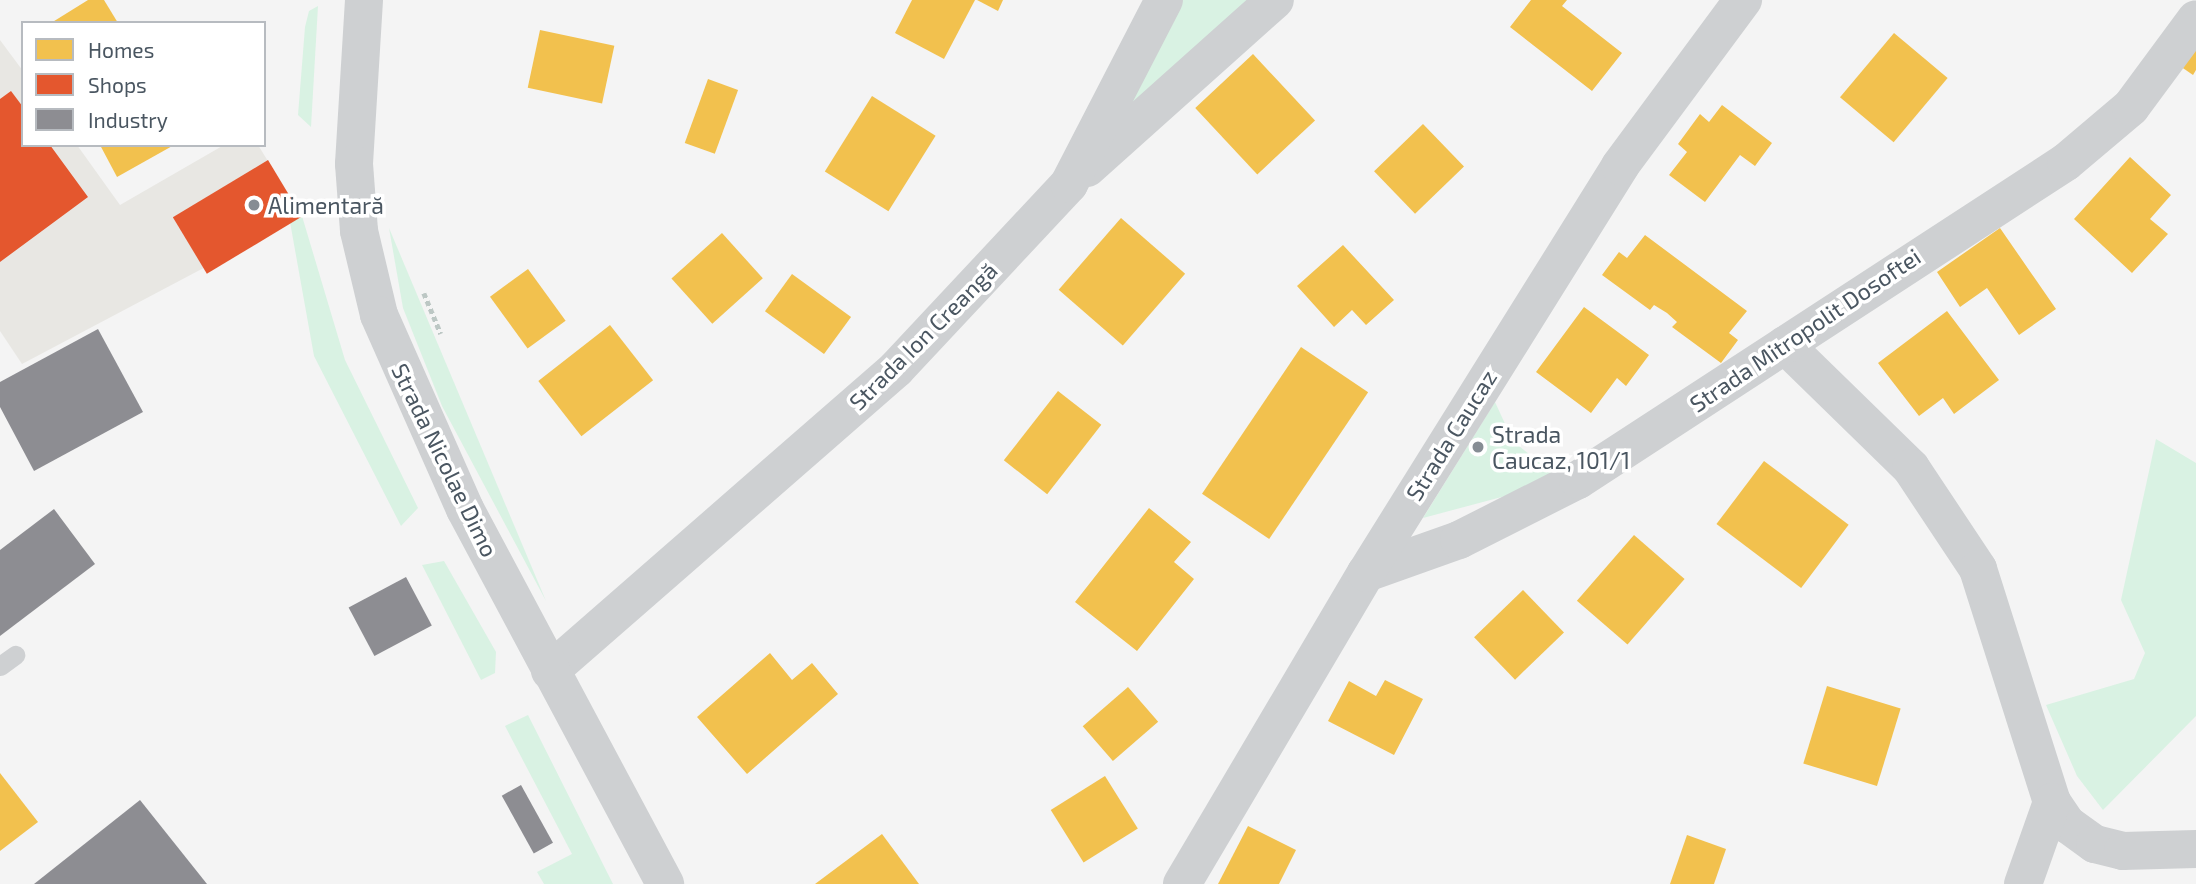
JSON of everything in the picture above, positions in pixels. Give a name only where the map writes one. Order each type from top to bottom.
[{"type":"street","name":"Strada Nicolae Dimo","points":[[364,0],[354,164],[359,231],[379,315],[411,399],[550,671],[665,884]]},
{"type":"street","name":"Strada Ion Creangă","points":[[550,671],[896,369],[1069,184],[1164,0]]},
{"type":"street","points":[[1069,184],[1275,0]]},
{"type":"street","name":"Strada Caucaz","points":[[1182,884],[1366,573],[1620,166],[1743,0]]},
{"type":"street","name":"Strada Mitropolit Dosoftei","points":[[1366,573],[1529,508],[2066,162],[2131,107],[2196,19]]},
{"type":"street","points":[[1785,345],[1911,468],[1978,569],[2052,802],[2067,824],[2095,844],[2123,851],[2196,849]]},
{"type":"street","points":[[2023,884],[2052,802]]},
{"type":"path","points":[[420,284],[446,347]]},
{"type":"shaded area","points":[[0,40],[21,68],[21,147],[78,147],[120,205],[221,147],[259,147],[302,216],[22,364],[0,331]]},
{"type":"green space","points":[[1182,0],[1252,0],[1114,129]]},
{"type":"green space","points":[[318,6],[311,127],[298,115],[305,27],[309,11]]},
{"type":"green space","points":[[302,216],[345,360],[418,508],[401,526],[314,356],[290,222]]},
{"type":"green space","points":[[389,228],[546,601],[442,406],[403,308]]},
{"type":"green space","points":[[1495,402],[1513,441],[1552,473],[1535,488],[1423,518]]},
{"type":"green space","points":[[2156,439],[2196,463],[2196,716],[2103,810],[2077,776],[2046,705],[2134,679],[2145,653],[2121,600]]},
{"type":"green space","points":[[444,561],[496,652],[495,673],[481,680],[422,565]]},
{"type":"green space","points":[[528,715],[613,884],[544,884],[537,872],[572,854],[505,726]]},
{"type":"building: Homes","points":[[88,0],[104,0],[117,21],[54,21]]},
{"type":"building: Homes","points":[[912,0],[975,0],[944,59],[895,33]]},
{"type":"building: Homes","points":[[977,0],[1003,0],[998,11]]},
{"type":"building: Homes","points":[[1531,0],[1567,0],[1562,6],[1622,53],[1592,91],[1510,27]]},
{"type":"building: Homes","points":[[540,30],[614,46],[602,104],[528,88]]},
{"type":"building: Homes","points":[[1894,33],[1948,78],[1894,142],[1840,97]]},
{"type":"building: Homes","points":[[2196,49],[2196,70],[2193,75],[2177,64]]},
{"type":"building: Homes","points":[[1253,54],[1315,121],[1257,174],[1195,108]]},
{"type":"building: Homes","points":[[708,79],[738,90],[715,154],[685,143]]},
{"type":"building: Homes","points":[[872,96],[936,136],[888,211],[825,171]]},
{"type":"building: Homes","points":[[1722,105],[1772,143],[1755,166],[1740,155],[1705,202],[1669,175],[1687,152],[1678,144],[1700,114],[1709,122]]},
{"type":"building: Homes","points":[[1423,124],[1464,166],[1415,214],[1374,171]]},
{"type":"building: Homes","points":[[101,147],[170,147],[117,177]]},
{"type":"building: Homes","points":[[2130,157],[2171,195],[2150,219],[2168,234],[2132,273],[2074,219]]},
{"type":"building: Homes","points":[[1121,218],[1185,274],[1123,345],[1059,290]]},
{"type":"building: Homes","points":[[2000,228],[2056,309],[2019,335],[1987,288],[1960,307],[1937,272]]},
{"type":"building: Homes","points":[[722,233],[763,278],[712,324],[671,279]]},
{"type":"building: Homes","points":[[1645,235],[1747,311],[1729,333],[1738,340],[1721,363],[1672,327],[1677,322],[1667,313],[1654,305],[1650,310],[1602,275],[1619,252],[1627,258]]},
{"type":"building: Homes","points":[[1343,245],[1394,300],[1366,325],[1352,310],[1334,327],[1297,286]]},
{"type":"building: Homes","points":[[528,269],[566,321],[528,348],[490,297]]},
{"type":"building: Homes","points":[[792,274],[851,317],[824,354],[765,311]]},
{"type":"building: Homes","points":[[1584,307],[1649,355],[1626,386],[1617,378],[1591,413],[1536,372]]},
{"type":"building: Homes","points":[[1947,311],[1999,380],[1954,414],[1943,398],[1919,416],[1878,363]]},
{"type":"building: Homes","points":[[610,325],[653,380],[581,436],[538,381]]},
{"type":"building: Homes","points":[[1301,347],[1368,392],[1269,539],[1202,494]]},
{"type":"building: Homes","points":[[1058,391],[1101,425],[1047,494],[1004,460]]},
{"type":"building: Homes","points":[[1764,461],[1849,525],[1801,588],[1716,524]]},
{"type":"building: Homes","points":[[1149,508],[1191,542],[1174,562],[1194,579],[1137,651],[1075,602]]},
{"type":"building: Homes","points":[[1634,535],[1685,579],[1627,645],[1577,601]]},
{"type":"building: Homes","points":[[1523,590],[1564,632],[1515,680],[1474,637]]},
{"type":"building: Homes","points":[[770,653],[792,680],[812,663],[838,694],[747,774],[697,717]]},
{"type":"building: Homes","points":[[1385,680],[1423,699],[1394,755],[1328,721],[1349,681],[1376,696]]},
{"type":"building: Homes","points":[[1827,686],[1901,709],[1877,786],[1803,763]]},
{"type":"building: Homes","points":[[1128,687],[1158,722],[1113,761],[1083,726]]},
{"type":"building: Homes","points":[[0,773],[38,822],[0,851]]},
{"type":"building: Homes","points":[[1105,776],[1138,829],[1084,862],[1051,810]]},
{"type":"building: Homes","points":[[1248,826],[1296,850],[1279,884],[1218,884]]},
{"type":"building: Homes","points":[[882,834],[919,884],[815,884]]},
{"type":"building: Homes","points":[[1687,835],[1726,849],[1714,884],[1670,884]]},
{"type":"building: Shops","points":[[11,91],[21,104],[21,147],[51,147],[88,197],[0,262],[0,99]]},
{"type":"building: Shops","points":[[268,160],[302,217],[207,274],[173,217]]},
{"type":"building: Industry","points":[[98,329],[143,412],[34,471],[0,407],[0,382]]},
{"type":"building: Industry","points":[[54,509],[95,564],[0,636],[0,550]]},
{"type":"building: Industry","points":[[406,577],[432,626],[374,656],[349,608]]},
{"type":"building: Industry","points":[[521,785],[553,843],[534,853],[502,796]]},
{"type":"building: Industry","points":[[140,800],[207,884],[34,884]]},
{"type":"place","name":"Alimentară","points":[[254,205]]},
{"type":"place","name":"Strada Caucaz, 101/1","points":[[1478,447]]}]
